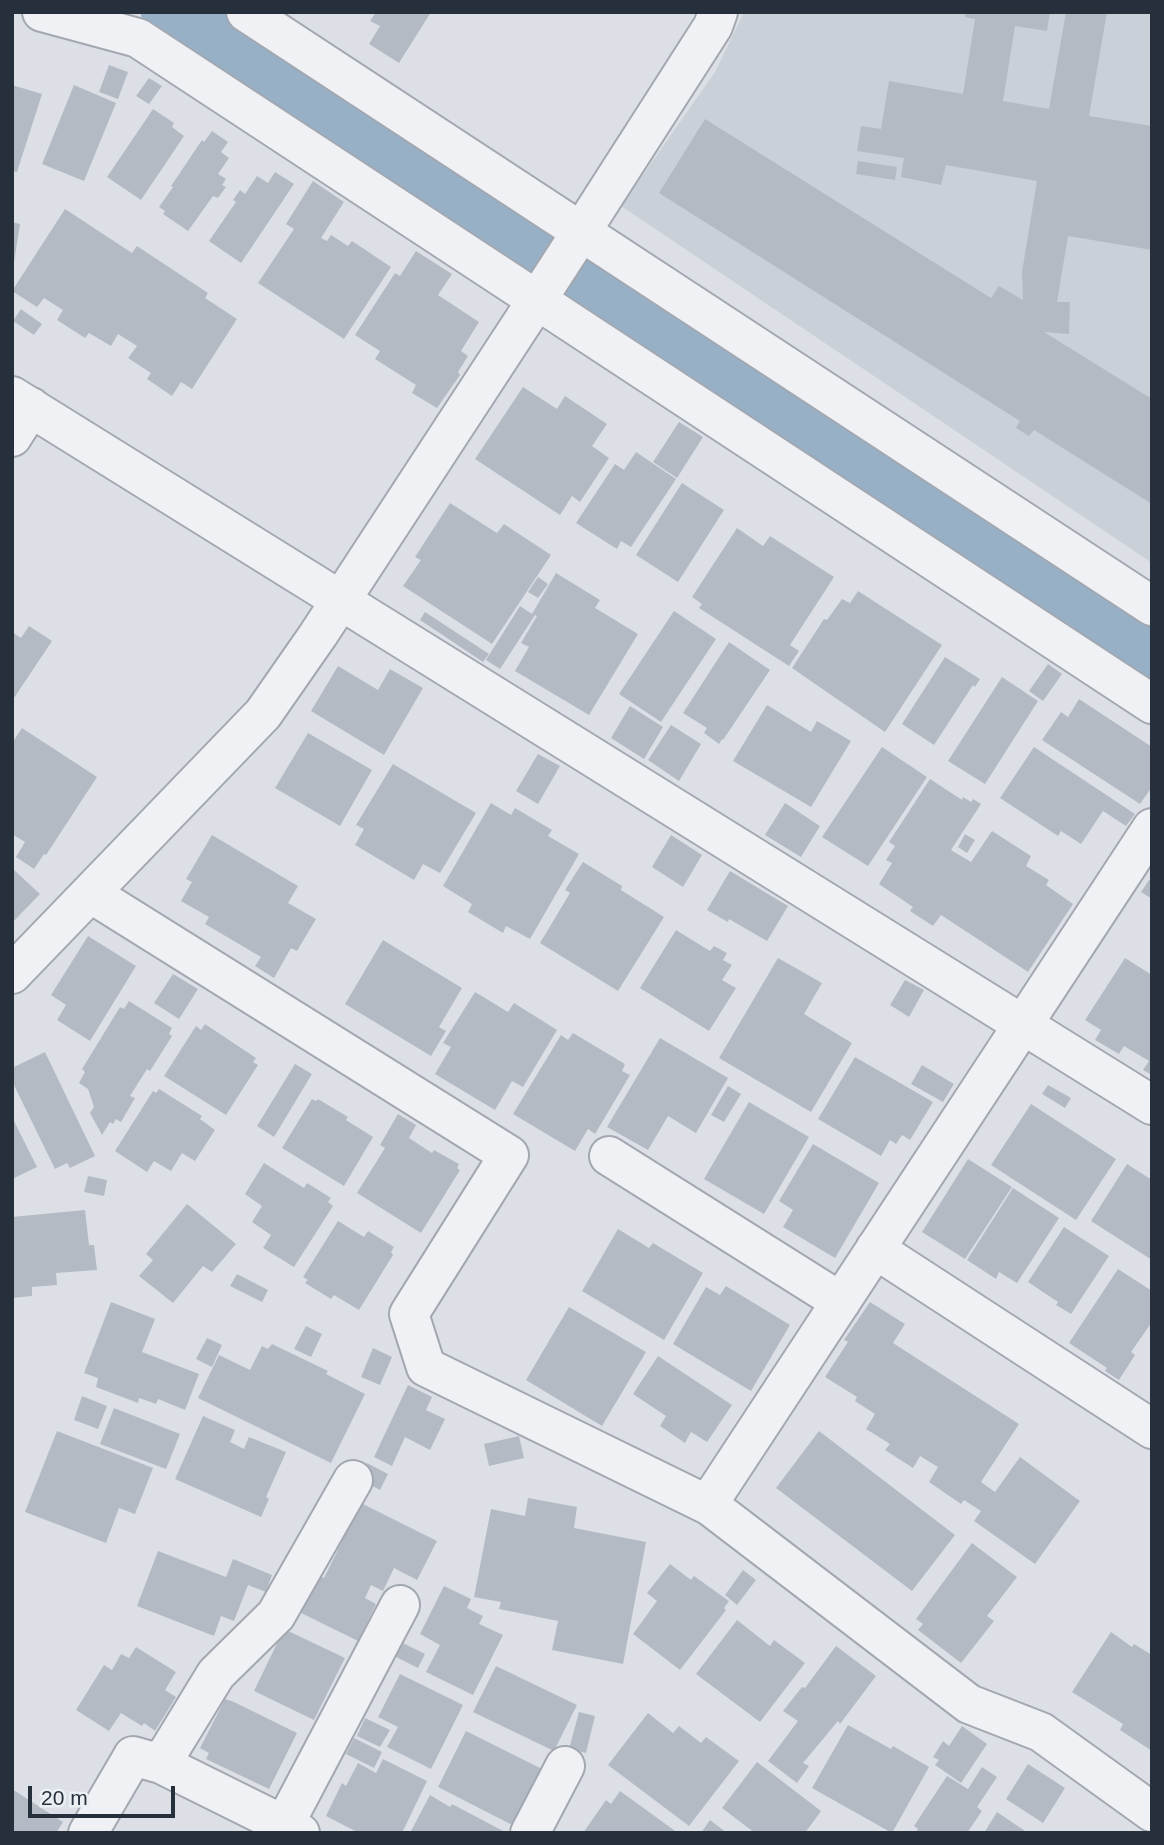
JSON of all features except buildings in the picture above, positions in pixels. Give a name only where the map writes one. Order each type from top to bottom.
[{"type":"street","points":[[42,12],[138,38],[559,267],[1152,606]]},
{"type":"street","points":[[246,12],[559,267],[1152,704]]},
{"type":"street","points":[[12,974],[263,714],[559,267],[713,26],[718,12]]},
{"type":"street","points":[[18,413],[340,600],[1152,1104]]},
{"type":"street","points":[[710,1506],[708,1504],[1152,828]]},
{"type":"street","points":[[90,893],[509,1156],[409,1314],[426,1367],[710,1506],[969,1704],[1041,1732],[1152,1812]]},
{"type":"street","points":[[609,1156],[841,1302]]},
{"type":"street","points":[[875,1249],[1152,1429]]},
{"type":"street","points":[[161,1764],[216,1674],[276,1615],[354,1480]]},
{"type":"street","points":[[88,1833],[133,1756],[161,1764],[292,1829],[400,1605]]},
{"type":"street","points":[[530,1833],[565,1766]]},
{"type":"shaded area","points":[[744,12],[1152,12],[1152,563],[621,206],[715,72]]},
{"type":"waterway","points":[[185,12],[1152,646]]}]
